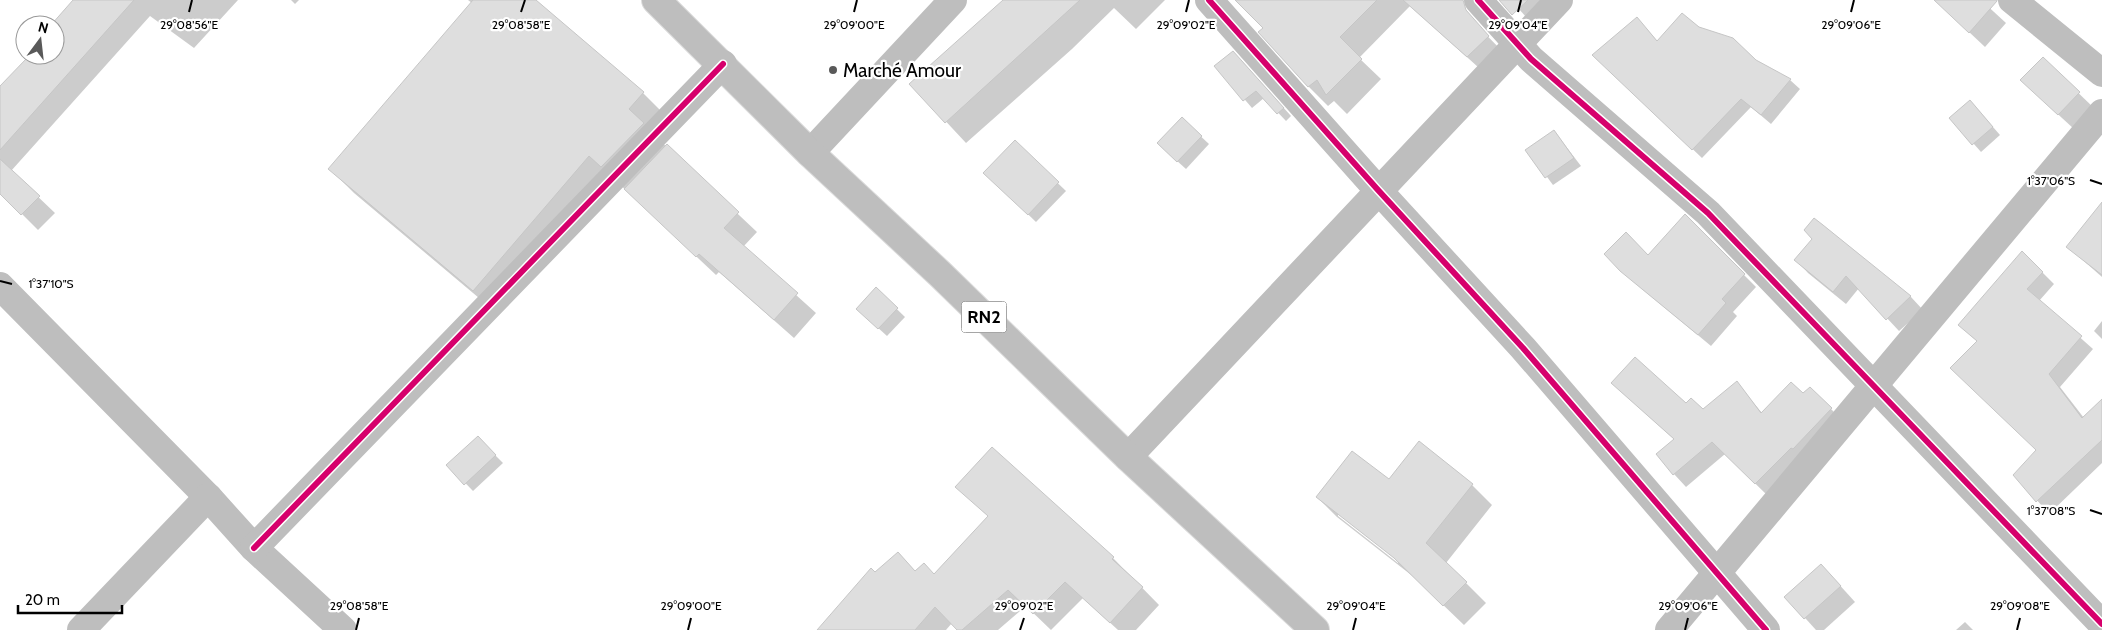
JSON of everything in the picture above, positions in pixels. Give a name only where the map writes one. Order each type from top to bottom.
[{"type":"main road","name":"RN2","points":[[656,0],[810,153],[940,274],[1128,456],[1315,630]]},
{"type":"main road","points":[[810,153],[953,0]]},
{"type":"main road","points":[[1209,0],[1378,190],[1523,348],[1766,630]]},
{"type":"main road","points":[[1478,0],[1516,45],[1708,213],[2102,624]]},
{"type":"main road","points":[[1128,456],[1559,0]]},
{"type":"main road","points":[[2012,0],[2102,73]]},
{"type":"main road","points":[[254,548],[722,64]]},
{"type":"main road","points":[[1670,630],[2102,113]]},
{"type":"main road","points":[[0,286],[208,496],[254,548],[343,630]]},
{"type":"main road","points":[[81,630],[208,496]]},
{"type":"building","points":[[73,0],[134,0],[0,150],[0,86],[20,65],[65,65],[65,15],[60,15]]},
{"type":"building","points":[[473,0],[536,0],[644,92],[629,109],[644,123],[601,167],[589,156],[473,291],[328,169]]},
{"type":"building","points":[[1003,0],[1080,0],[945,123],[909,84]]},
{"type":"building","points":[[1235,0],[1377,0],[1340,37],[1362,59],[1326,95],[1317,80],[1308,87],[1258,32],[1263,28]]},
{"type":"building","points":[[1403,0],[1463,0],[1466,10],[1489,36],[1467,57]]},
{"type":"building","points":[[1499,0],[1528,0],[1512,15]]},
{"type":"building","points":[[1934,0],[1997,0],[1997,1],[1969,33]]},
{"type":"building","points":[[1682,13],[1699,27],[1733,38],[1756,60],[1791,79],[1761,115],[1741,99],[1692,150],[1592,55],[1637,17],[1657,41]]},
{"type":"building","points":[[1233,51],[1284,108],[1277,114],[1256,91],[1243,101],[1214,66]]},
{"type":"building","points":[[2043,57],[2080,92],[2058,115],[2020,80]]},
{"type":"building","points":[[1970,100],[1993,127],[1972,145],[1949,118]]},
{"type":"building","points":[[1182,117],[1202,136],[1177,162],[1157,143]]},
{"type":"building","points":[[1554,130],[1574,158],[1545,178],[1525,150]]},
{"type":"building","points":[[1015,140],[1059,182],[1028,215],[983,173]]},
{"type":"building","points":[[667,144],[739,212],[724,228],[798,293],[774,320],[699,254],[696,257],[624,189]]},
{"type":"building","points":[[0,159],[40,196],[21,215],[0,194]]},
{"type":"building","points":[[2102,202],[2102,275],[2066,247]]},
{"type":"building","points":[[1685,214],[1745,274],[1722,299],[1726,303],[1698,335],[1620,271],[1604,254],[1626,232],[1648,255]]},
{"type":"building","points":[[1814,218],[1911,296],[1886,320],[1846,276],[1833,292],[1794,260],[1812,239],[1804,230]]},
{"type":"building","points":[[2022,251],[2043,272],[2027,289],[2082,336],[2049,374],[2082,418],[2102,399],[2102,440],[2036,502],[2013,475],[2036,450],[1950,368],[1977,341],[1958,325]]},
{"type":"building","points":[[876,287],[898,308],[878,329],[856,309]]},
{"type":"building","points":[[1635,357],[1686,403],[1691,398],[1703,409],[1737,381],[1761,413],[1791,382],[1803,393],[1810,387],[1832,408],[1793,449],[1791,448],[1755,484],[1712,442],[1673,475],[1656,454],[1674,439],[1611,383]]},
{"type":"building","points":[[478,436],[496,455],[464,485],[446,465]]},
{"type":"building","points":[[1419,441],[1473,484],[1426,543],[1467,582],[1443,606],[1394,558],[1316,497],[1352,451],[1389,479]]},
{"type":"building","points":[[992,447],[1114,557],[1112,559],[1143,587],[1110,623],[1065,582],[1033,614],[1008,590],[962,630],[957,630],[935,607],[915,630],[817,630],[871,568],[875,572],[898,552],[915,571],[924,563],[934,574],[988,516],[955,487]]},
{"type":"building","points":[[1821,564],[1841,586],[1804,619],[1784,597]]},
{"type":"cycle path","points":[[1209,0],[1378,190],[1523,348],[1766,630]]},
{"type":"cycle path","points":[[1478,0],[1531,59],[1708,213],[2102,624]]},
{"type":"cycle path","points":[[254,548],[723,64]]},
{"type":"place","name":"Marché Amour","points":[[833,70]]}]
